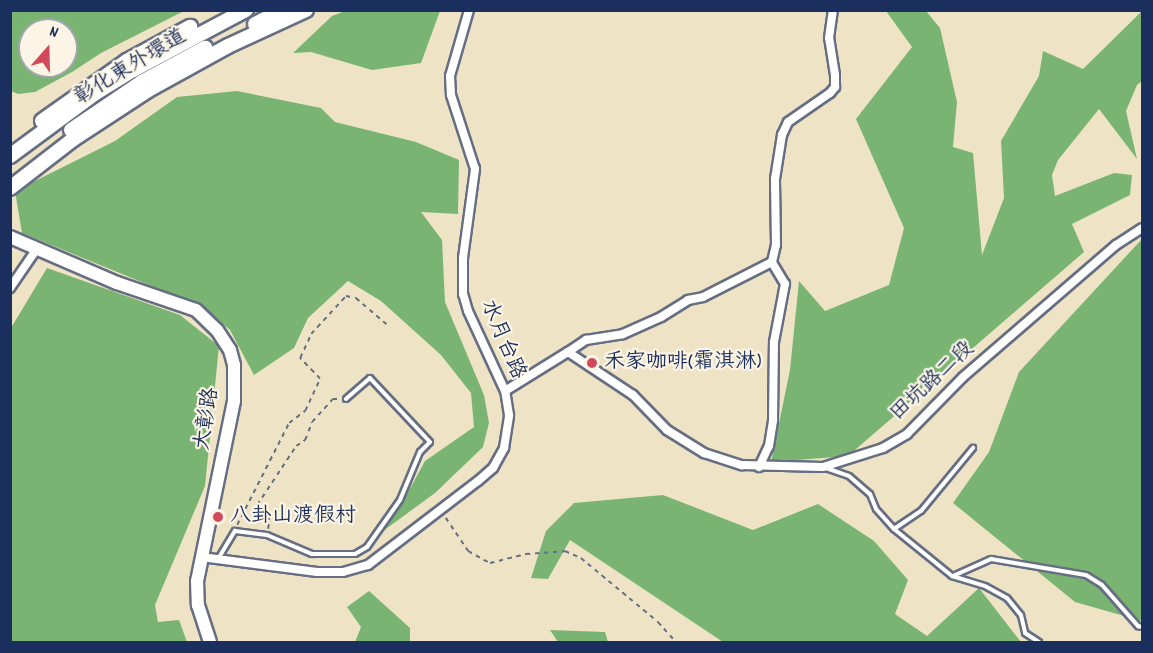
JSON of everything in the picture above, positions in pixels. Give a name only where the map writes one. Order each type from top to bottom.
[{"type":"main road","points":[[212,21],[225,10]]},
{"type":"main road","name":"彰化東外環道","points":[[10,156],[54,118],[212,21],[246,10]]},
{"type":"main road","name":"彰化東外環道","points":[[10,177],[142,82],[226,42],[283,10]]},
{"type":"main road","points":[[226,42],[306,10]]},
{"type":"main road","points":[[10,145],[54,118]]},
{"type":"main road","points":[[10,188],[69,136]]},
{"type":"main road","name":"大彰路","points":[[10,237],[117,283],[196,310],[217,330],[230,350],[234,365],[234,401],[201,557],[198,605],[210,642]]},
{"type":"street","name":"水月台路","points":[[201,557],[317,572],[343,572],[368,565],[493,468],[499,458],[507,434],[509,415],[505,391],[468,311],[463,294],[463,258],[476,169],[451,95],[450,76],[469,10]]},
{"type":"street","points":[[759,467],[769,446],[773,420],[774,342],[785,284],[772,262],[776,245],[775,179],[782,135],[788,122],[830,93],[835,87],[829,38],[833,10]]},
{"type":"street","name":"田坑路二段","points":[[568,352],[633,395],[667,430],[704,453],[742,465],[759,467],[823,467],[883,448],[907,434],[963,377],[1116,245],[1143,228]]},
{"type":"street","points":[[10,288],[36,250]]},
{"type":"street","points":[[505,391],[586,340],[623,334],[661,317],[688,300],[703,297],[772,262]]},
{"type":"lane","points":[[218,560],[235,531],[267,535],[312,554],[355,554],[367,547],[400,500],[420,452],[430,442],[370,378],[346,399]]},
{"type":"lane","points":[[894,529],[921,512],[973,448]]},
{"type":"lane","points":[[823,467],[849,476],[870,494],[876,509],[894,529],[952,576],[985,586],[1007,598],[1021,615],[1024,633],[1039,642]]},
{"type":"lane","points":[[952,576],[991,559],[1086,575],[1102,585],[1130,618],[1143,627]]},
{"type":"path","points":[[235,531],[289,423],[305,411],[320,379],[300,358],[311,334],[346,296],[356,298],[390,327]]},
{"type":"path","points":[[267,535],[269,515],[257,505],[296,446],[305,440],[312,422],[333,399],[346,399]]},
{"type":"path","points":[[441,510],[468,551],[489,563],[526,554],[565,551],[581,558],[658,622],[676,642]]},
{"type":"green space","points":[[11,10],[184,11],[101,53],[78,68],[78,18],[18,18],[18,78],[61,78],[35,92],[18,94],[11,91]]},
{"type":"green space","points":[[345,11],[440,11],[421,63],[372,70],[311,52],[293,53],[332,16]]},
{"type":"green space","points":[[886,11],[926,11],[940,28],[957,102],[953,147],[973,153],[982,255],[1004,198],[1001,141],[1039,76],[1043,51],[1083,69],[1142,11],[1142,81],[1137,85],[1126,111],[1137,159],[1099,109],[1058,160],[1052,175],[1055,196],[1114,173],[1132,175],[1130,195],[1072,224],[1084,252],[848,456],[771,462],[790,370],[799,281],[825,311],[889,285],[904,228],[856,119],[912,47]]},
{"type":"green space","points":[[237,91],[321,108],[335,122],[416,142],[459,160],[458,214],[421,212],[442,240],[445,302],[484,395],[489,423],[483,447],[435,493],[379,534],[406,496],[425,461],[474,427],[471,393],[441,355],[381,301],[348,281],[308,318],[294,348],[254,375],[230,330],[205,308],[22,233],[15,191],[115,141],[177,97]]},
{"type":"green space","points":[[1142,239],[1142,621],[1075,602],[953,503],[989,452],[1019,372]]},
{"type":"green space","points":[[47,268],[180,315],[219,346],[205,486],[155,605],[158,622],[179,620],[187,642],[11,642],[11,328]]},
{"type":"green space","points":[[663,495],[753,530],[818,504],[874,541],[908,580],[895,614],[927,636],[979,588],[1021,642],[723,642],[570,540],[548,579],[531,578],[546,531],[574,503]]},
{"type":"green space","points":[[369,591],[410,628],[410,642],[355,642],[361,627],[347,607]]},
{"type":"green space","points":[[550,630],[605,632],[608,642],[558,642]]},
{"type":"place","name":"禾家咖啡(霜淇淋)","points":[[592,363]]},
{"type":"place","name":"八卦山渡假村","points":[[218,517]]}]
